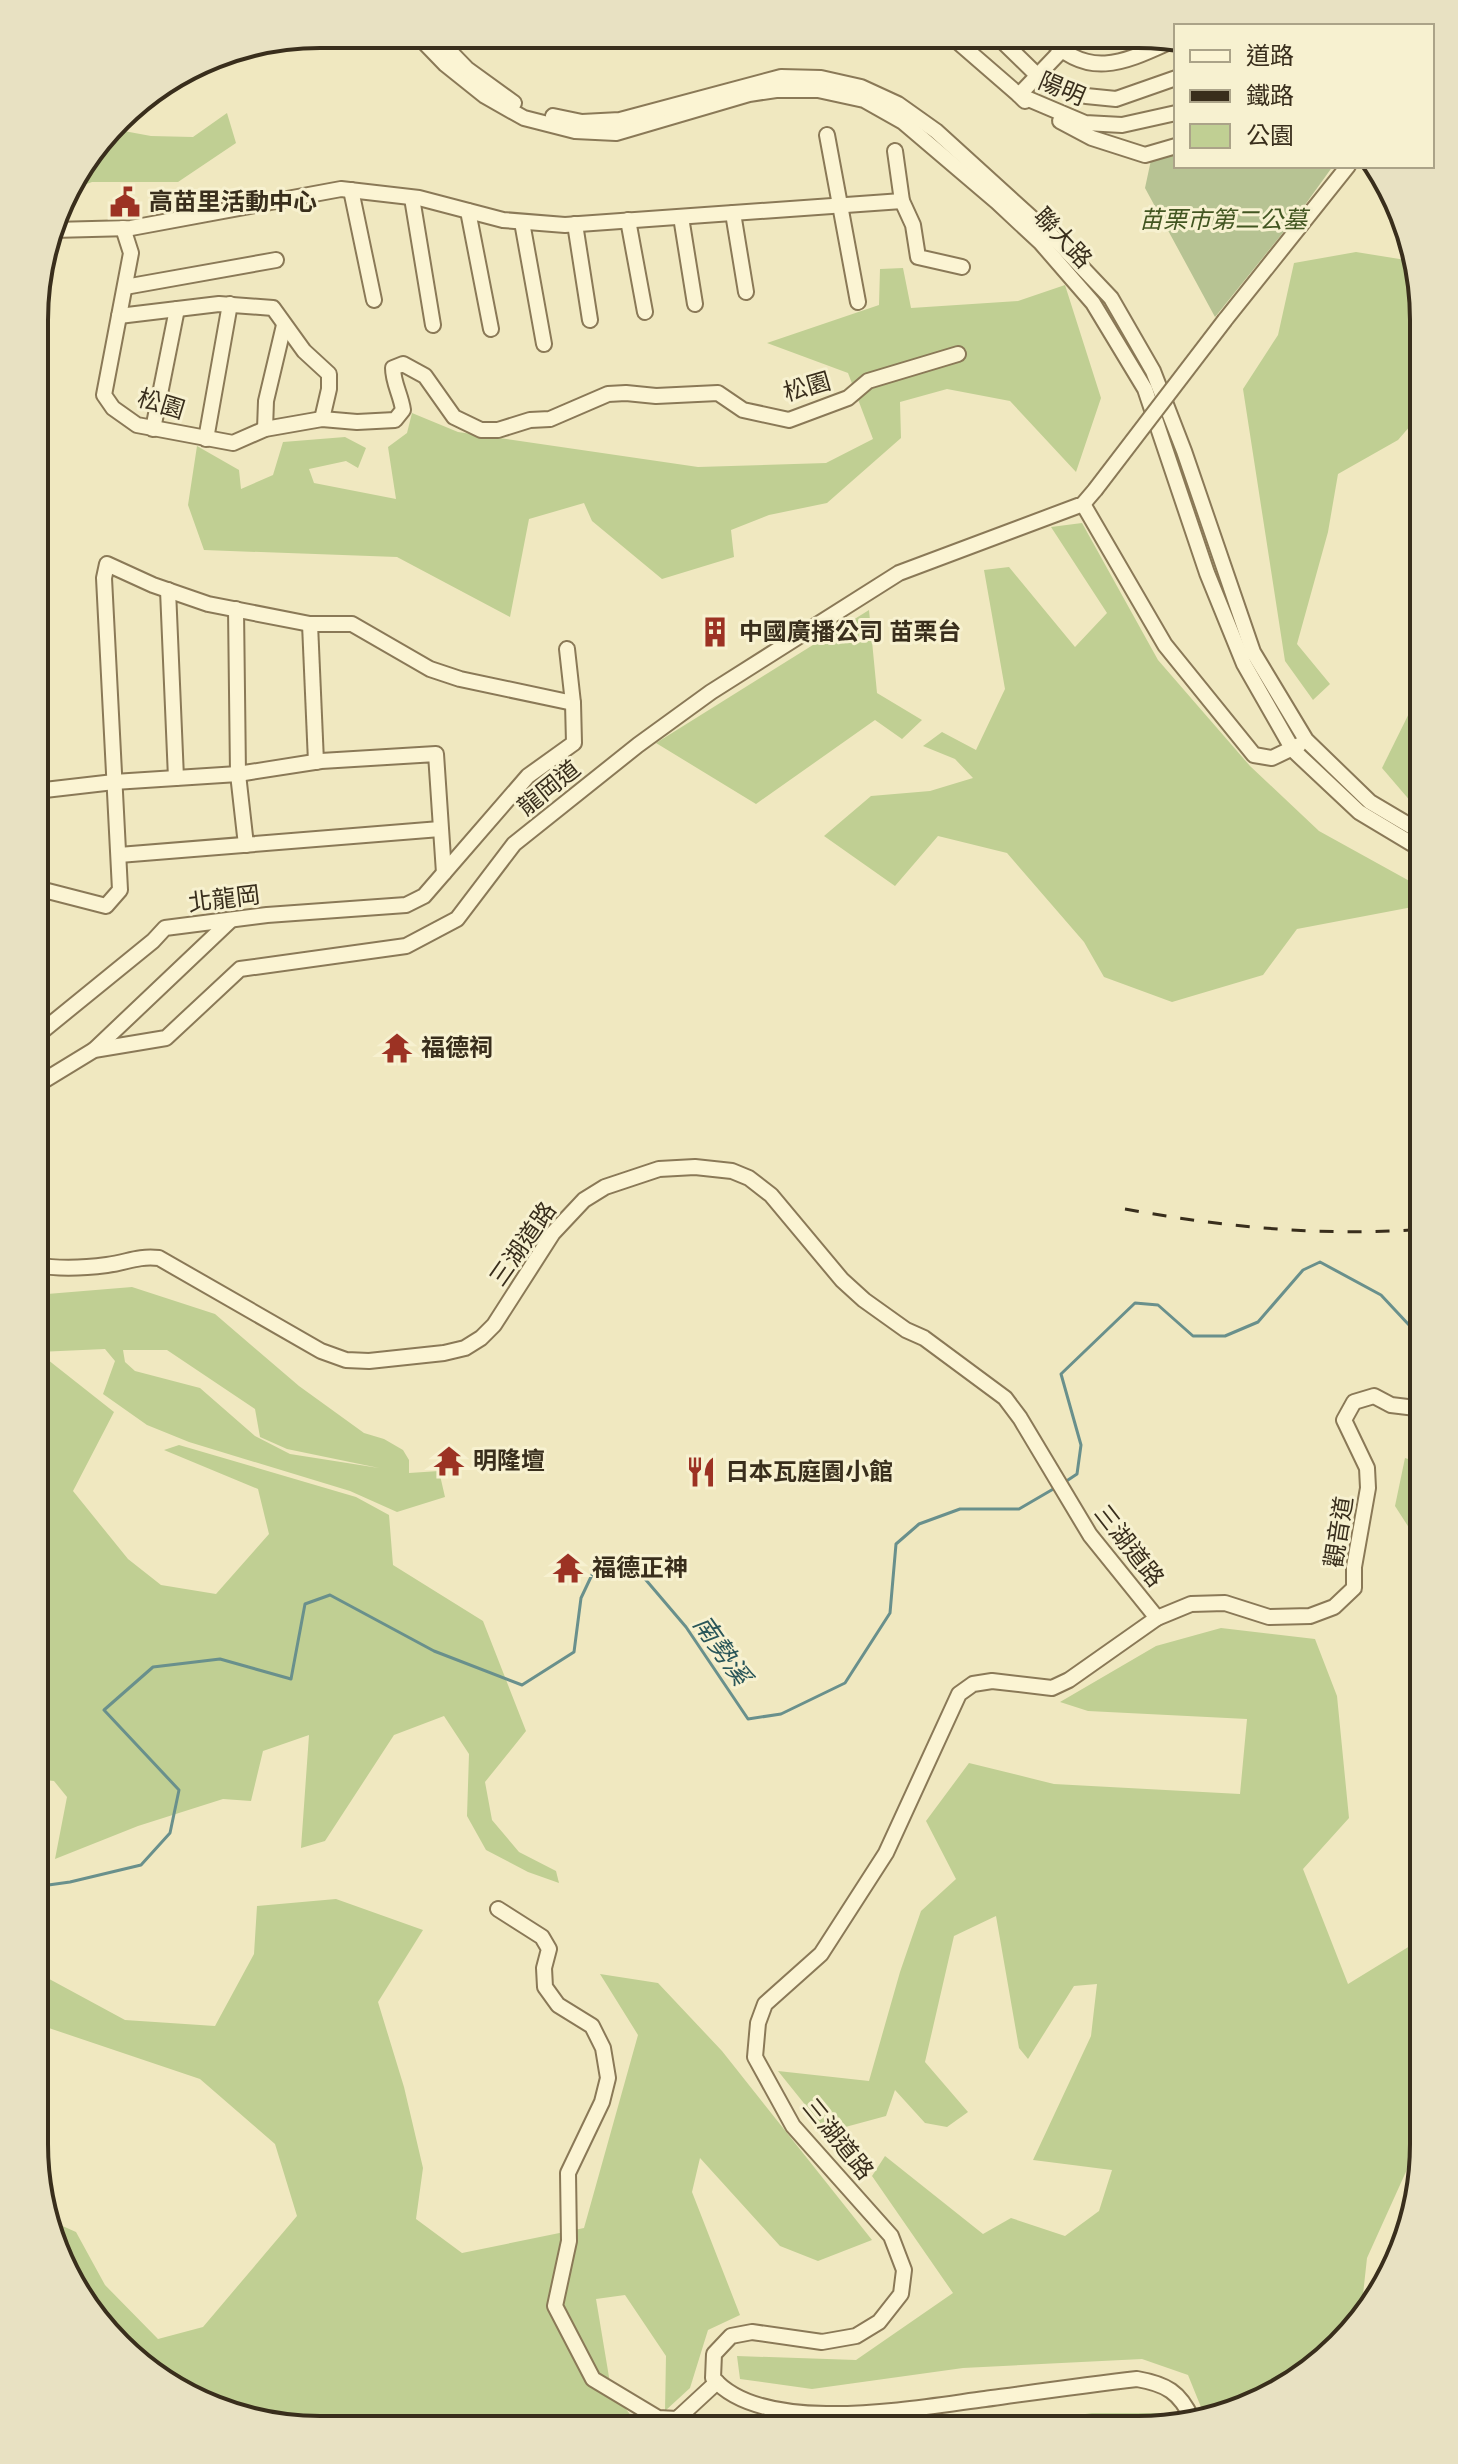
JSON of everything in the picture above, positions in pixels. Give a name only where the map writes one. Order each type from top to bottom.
[{"type":"street","name":"聯大路","points":[[430,48],[485,96],[524,118],[575,131],[616,133],[749,94],[776,90],[818,90],[864,100],[903,122],[1055,239],[1111,298],[1153,371],[1253,652],[1306,740],[1346,790],[1359,812],[1410,842]]},
{"type":"street","name":"聯大路","points":[[447,48],[467,69],[513,102],[532,112],[582,122],[620,120],[781,77],[821,78],[861,87],[898,104],[936,131],[1000,197],[1093,303],[1145,389],[1207,573],[1244,664],[1293,750],[1346,790],[1410,826]]},
{"type":"street","name":"陽明","points":[[965,48],[1019,95],[1085,123],[1122,125],[1174,113]]},
{"type":"street","name":"陽明","points":[[1009,48],[1037,75],[1086,96],[1116,99],[1174,79]]},
{"type":"street","name":"陽明","points":[[1062,50],[1091,64],[1110,64],[1153,49]]},
{"type":"street","points":[[1062,50],[1019,95],[1030,105],[1092,138],[1145,155],[1174,147]]},
{"type":"street","points":[[827,135],[858,302]]},
{"type":"street","points":[[895,151],[902,201],[913,225],[918,257],[962,267]]},
{"type":"street","name":"龍岡道","points":[[48,1078],[94,1050],[166,1038],[240,969],[406,946],[457,919],[514,844],[638,745],[711,692],[899,573],[1083,504],[1346,168]]},
{"type":"street","points":[[63,230],[123,228],[341,189],[412,198],[503,220],[575,224],[902,201]]},
{"type":"street","points":[[351,190],[374,300]]},
{"type":"street","points":[[412,198],[433,325]]},
{"type":"street","points":[[468,211],[491,329]]},
{"type":"street","points":[[733,213],[746,292]]},
{"type":"street","points":[[681,217],[695,304]]},
{"type":"street","points":[[628,220],[645,312]]},
{"type":"street","points":[[522,222],[544,344]]},
{"type":"street","points":[[575,224],[590,320]]},
{"type":"street","name":"松園","points":[[123,228],[131,253],[104,395],[127,420],[153,429],[206,439],[233,443],[265,429],[322,419],[357,422],[395,420],[403,410],[393,379],[393,368],[403,364],[425,376],[454,417],[481,430],[498,430],[530,420],[550,419],[608,394],[626,393],[656,396],[718,393],[743,410],[789,420],[848,398],[868,381],[958,354]]},
{"type":"street","points":[[125,287],[276,260]]},
{"type":"street","points":[[119,316],[230,304],[273,308],[304,351],[329,374],[322,419]]},
{"type":"street","points":[[206,439],[230,304]]},
{"type":"street","points":[[153,429],[177,309]]},
{"type":"street","points":[[265,429],[266,401],[284,325]]},
{"type":"street","points":[[1083,504],[1165,645],[1254,755],[1272,758],[1293,750],[1306,740]]},
{"type":"street","points":[[48,891],[106,906],[120,890],[104,578],[107,564],[208,604],[310,624],[352,624],[430,669],[460,679],[573,703]]},
{"type":"street","points":[[168,590],[176,778]]},
{"type":"street","points":[[236,609],[238,774],[246,845]]},
{"type":"street","points":[[310,624],[316,762]]},
{"type":"street","name":"北龍岡","points":[[48,1026],[165,928],[406,905],[424,896],[528,776],[574,743],[567,649]]},
{"type":"street","points":[[48,790],[238,774],[316,762],[436,754],[444,873]]},
{"type":"street","points":[[119,855],[440,829]]},
{"type":"street","points":[[94,1050],[231,920]]},
{"type":"street","name":"三湖道路","points":[[48,1266],[110,1264],[138,1256],[159,1258],[321,1351],[346,1360],[369,1361],[444,1353],[465,1348],[494,1325],[553,1233],[584,1200],[605,1187],[659,1169],[695,1167],[732,1171],[749,1178],[771,1195],[842,1280],[906,1330],[924,1338],[1005,1398],[1090,1535],[1157,1618],[1069,1680],[1052,1688],[992,1681],[973,1684],[959,1694],[886,1853],[821,1954],[765,2004],[758,2023],[755,2057],[793,2126],[891,2236],[904,2270],[901,2294],[879,2322],[856,2336],[822,2342],[752,2332],[731,2336],[714,2354],[713,2378],[717,2382]]},
{"type":"street","name":"觀音道","points":[[1157,1618],[1191,1604],[1225,1603],[1269,1617],[1310,1616],[1334,1607],[1354,1588],[1354,1567],[1368,1488],[1367,1468],[1344,1420],[1354,1402],[1374,1396],[1391,1405],[1409,1407]]},
{"type":"street","points":[[498,1909],[542,1937],[549,1949],[544,1968],[545,1987],[558,2005],[592,2026],[603,2048],[608,2078],[602,2102],[568,2173],[569,2241],[555,2306],[593,2379],[655,2416]]},
{"type":"street","points":[[680,2416],[717,2382],[722,2388],[749,2402],[801,2414],[862,2415],[1137,2379],[1159,2383],[1184,2401],[1189,2411]]},
{"type":"green space","points":[[227,113],[236,143],[178,182],[92,182],[83,185],[126,131],[151,136],[193,137]]},
{"type":"green space","name":"苗栗市第二公墓","points":[[1174,152],[1174,168],[1332,168],[1215,317],[1145,188],[1151,160]]},
{"type":"green space","points":[[1356,252],[1403,260],[1410,320],[1410,426],[1398,440],[1338,474],[1328,532],[1297,644],[1330,684],[1313,700],[1285,661],[1243,389],[1278,335],[1294,263]]},
{"type":"green space","points":[[903,268],[911,308],[1018,301],[1065,285],[1101,398],[1076,472],[1010,401],[947,389],[900,402],[901,438],[827,503],[769,515],[731,530],[734,557],[662,579],[592,521],[584,503],[529,519],[510,617],[397,557],[204,550],[188,505],[197,446],[239,470],[241,489],[273,475],[283,442],[345,437],[366,448],[358,468],[346,461],[309,469],[314,483],[396,499],[388,447],[407,433],[412,413],[458,432],[698,467],[826,463],[873,439],[848,373],[767,343],[879,305],[880,269]]},
{"type":"green space","points":[[1082,523],[1158,660],[1250,766],[1319,831],[1410,881],[1410,908],[1297,929],[1263,975],[1172,1002],[1104,977],[1084,942],[1007,853],[938,836],[895,886],[824,836],[871,796],[930,791],[973,778],[955,759],[923,746],[942,732],[976,750],[1005,689],[984,570],[1009,567],[1075,647],[1107,613],[1051,527]]},
{"type":"green space","points":[[869,610],[877,693],[922,720],[902,739],[875,720],[756,804],[656,743]]},
{"type":"green space","points":[[1410,712],[1410,800],[1382,768]]},
{"type":"green space","points":[[132,1287],[215,1314],[299,1386],[364,1433],[384,1439],[403,1450],[409,1460],[409,1473],[439,1471],[445,1497],[397,1512],[350,1491],[189,1442],[147,1425],[103,1394],[115,1361],[105,1349],[48,1352],[48,1294]],"holes":[[[123,1350],[167,1350],[255,1409],[260,1437],[287,1449],[379,1468],[290,1454],[255,1436],[200,1388],[135,1371],[125,1362]]]},
{"type":"green space","points":[[48,1360],[114,1412],[73,1491],[128,1559],[161,1585],[216,1594],[269,1534],[258,1489],[164,1450],[179,1445],[356,1497],[389,1515],[393,1565],[483,1621],[526,1731],[485,1782],[492,1820],[519,1852],[556,1871],[559,1883],[528,1872],[486,1850],[467,1816],[469,1754],[444,1716],[394,1735],[325,1841],[301,1848],[309,1735],[263,1751],[251,1801],[223,1799],[138,1826],[55,1859],[67,1797],[54,1781],[48,1780]]},
{"type":"green space","points":[[1405,1458],[1409,1459],[1409,1528],[1395,1506]]},
{"type":"green space","points":[[1221,1628],[1315,1639],[1337,1696],[1349,1818],[1303,1869],[1348,1984],[1409,1947],[1409,2166],[1367,2258],[1363,2296],[1330,2336],[1303,2360],[1274,2380],[1202,2409],[1188,2375],[1142,2359],[963,2368],[812,2389],[740,2379],[737,2356],[856,2360],[953,2293],[872,2176],[885,2156],[983,2234],[1011,2218],[1065,2236],[1099,2211],[1112,2170],[1033,2160],[1091,2036],[1097,1984],[1074,1986],[1028,2059],[1019,2048],[996,1916],[954,1936],[925,2062],[968,2112],[947,2127],[925,2123],[895,2090],[886,2116],[827,2132],[778,2071],[869,2081],[921,1911],[956,1879],[926,1821],[969,1763],[1054,1784],[1240,1794],[1247,1719],[1088,1711],[1060,1702],[1156,1646]]},
{"type":"green space","points":[[336,1899],[423,1930],[378,2002],[404,2087],[423,2168],[416,2219],[462,2253],[584,2228],[638,2035],[600,1974],[658,1983],[722,2051],[872,2240],[818,2261],[780,2246],[700,2158],[692,2192],[740,2315],[708,2330],[690,2388],[665,2411],[666,2356],[625,2295],[596,2299],[611,2389],[631,2416],[285,2414],[250,2407],[184,2380],[155,2360],[104,2309],[84,2280],[60,2225],[76,2232],[105,2285],[158,2339],[203,2327],[297,2216],[275,2144],[200,2079],[48,2028],[48,1978],[125,2020],[215,2026],[254,1954],[257,1906]]},
{"type":"green space","points":[[1092,2413],[1166,2414],[1138,2416],[1072,2416]]},
{"type":"waterway","name":"南勢溪","points":[[1065,1482],[1077,1474],[1081,1445],[1061,1374],[1135,1303],[1158,1305],[1193,1336],[1225,1336],[1258,1322],[1303,1270],[1320,1262],[1381,1295],[1409,1325]]},
{"type":"waterway","name":"南勢溪","points":[[48,1885],[141,1865],[170,1833],[179,1790],[104,1710],[153,1667],[220,1659],[291,1679],[305,1604],[330,1595],[434,1651],[522,1685],[574,1652],[581,1598],[599,1560],[640,1573],[686,1627],[748,1719],[781,1714],[845,1683],[890,1613],[896,1544],[919,1524],[960,1509],[1019,1509],[1055,1488]]},
{"type":"railway","points":[[1125,1209],[1274,1229],[1349,1232],[1410,1230]]},
{"type":"place","name":"高苗里活動中心","points":[[125,202]]},
{"type":"place","name":"中國廣播公司 苗栗台","points":[[715,632]]},
{"type":"place","name":"福德祠","points":[[397,1048]]},
{"type":"place","name":"明隆壇","points":[[449,1461]]},
{"type":"place","name":"日本瓦庭園小館","points":[[701,1472]]},
{"type":"place","name":"福德正神","points":[[568,1568]]}]
